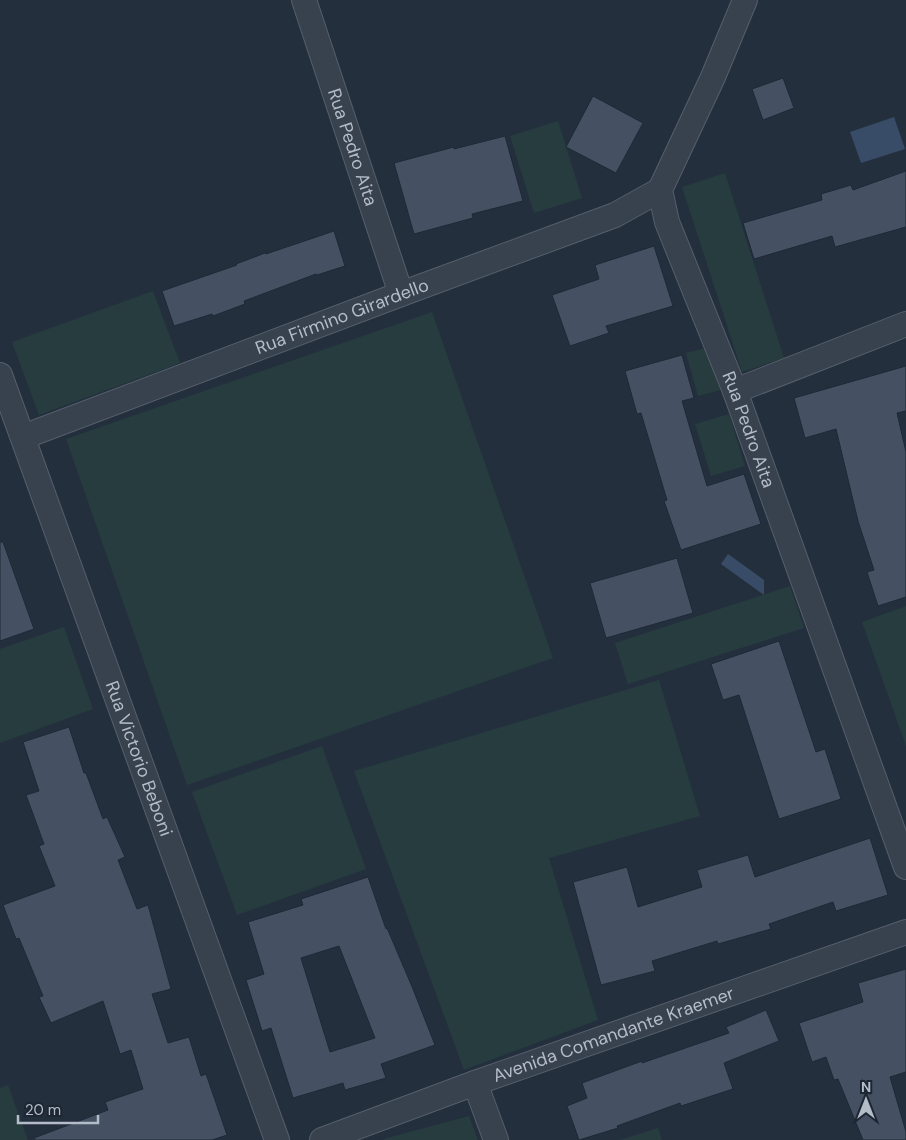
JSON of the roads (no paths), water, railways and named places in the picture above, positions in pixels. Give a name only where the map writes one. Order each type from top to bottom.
[{"type":"street","name":"Rua Pedro Aita","points":[[304,0],[401,294]]},
{"type":"street","points":[[660,190],[746,0]]},
{"type":"street","name":"Rua Pedro Aita","points":[[660,190],[667,222],[735,391],[906,867]]},
{"type":"street","name":"Rua Firmino Girardello","points":[[23,437],[615,215],[660,190]]},
{"type":"street","points":[[735,391],[906,324]]},
{"type":"street","name":"Rua Victorio Beboni","points":[[0,375],[277,1140]]},
{"type":"street","name":"Avenida Comandante Kraemer","points":[[322,1140],[475,1083],[906,932]]},
{"type":"street","points":[[475,1083],[496,1140]]},
{"type":"water","points":[[894,117],[905,149],[861,163],[850,132]]},
{"type":"water","points":[[728,554],[764,580],[764,595],[721,564]]}]
